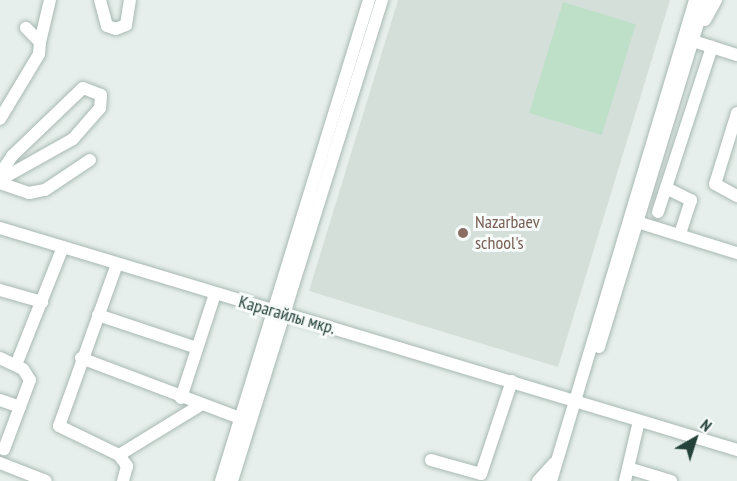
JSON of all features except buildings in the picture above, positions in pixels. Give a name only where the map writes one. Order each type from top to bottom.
[{"type":"street","points":[[0,119],[39,54],[50,0]]},
{"type":"street","points":[[100,0],[107,26],[116,29],[126,25],[130,0]]},
{"type":"street","points":[[232,481],[369,0]]},
{"type":"street","points":[[221,481],[240,418],[279,313],[382,0]]},
{"type":"street","points":[[551,481],[554,463],[578,401],[705,0]]},
{"type":"street","points":[[694,38],[716,0]]},
{"type":"street","points":[[635,221],[692,4]]},
{"type":"street","points":[[26,28],[40,42]]},
{"type":"street","points":[[694,38],[737,55]]},
{"type":"street","points":[[658,212],[712,47]]},
{"type":"street","points":[[0,174],[12,156],[82,88],[100,95],[100,108],[73,139],[0,181]]},
{"type":"street","points":[[737,113],[715,184],[737,196]]},
{"type":"street","points":[[0,181],[29,193],[45,190],[90,160]]},
{"type":"street","points":[[666,188],[690,200],[680,234]]},
{"type":"street","points":[[635,221],[737,253]]},
{"type":"street","name":"Карагайлы мкр.","points":[[0,228],[737,450]]},
{"type":"street","points":[[15,365],[63,247]]},
{"type":"street","points":[[117,264],[81,358],[59,426],[118,455],[127,466],[123,481]]},
{"type":"street","points":[[0,290],[42,302]]},
{"type":"street","points":[[181,398],[215,294]]},
{"type":"street","points":[[98,315],[197,348]]},
{"type":"street","points":[[0,358],[15,365],[30,380],[4,449]]},
{"type":"street","points":[[81,358],[199,406],[240,418]]},
{"type":"street","points":[[431,460],[481,474],[512,381]]},
{"type":"street","points":[[0,400],[20,407]]},
{"type":"street","points":[[118,455],[199,406]]},
{"type":"street","points":[[625,481],[639,421]]},
{"type":"street","points":[[0,463],[46,481]]},
{"type":"street","points":[[538,481],[554,463]]},
{"type":"street","points":[[628,468],[671,481]]},
{"type":"shaded area","name":"Nazarbaev school's","points":[[398,0],[670,0],[558,367],[309,291]]},
{"type":"green space","points":[[563,2],[636,24],[602,135],[529,113]]},
{"type":"place","name":"Nazarbaev school's","points":[[463,233]]}]
